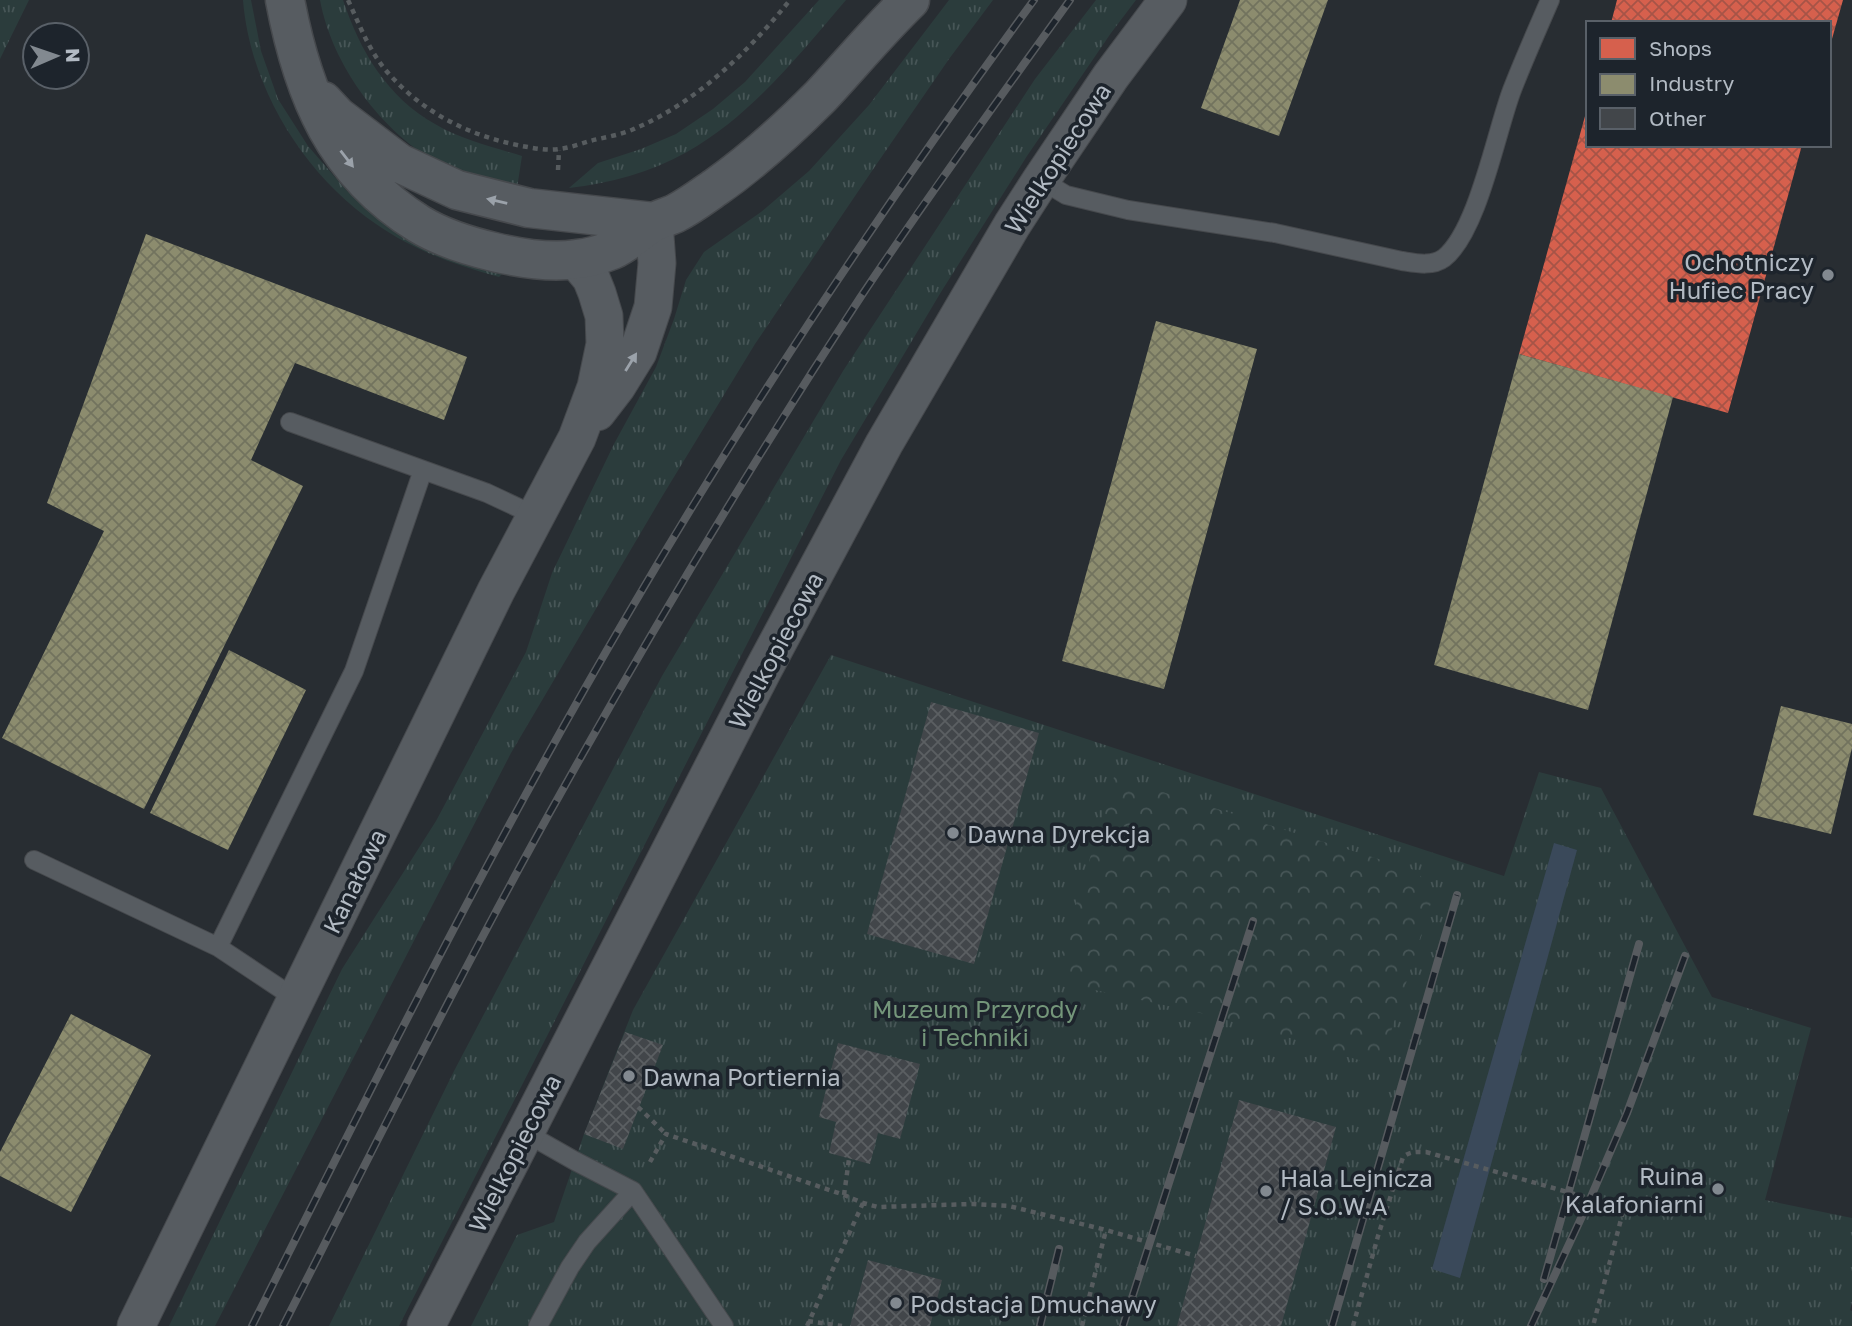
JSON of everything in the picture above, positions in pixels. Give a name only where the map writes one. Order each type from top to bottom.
[{"type":"street","points":[[285,0],[292,38],[318,111],[344,156],[370,187],[401,213],[460,243],[547,260],[576,260],[614,249],[654,222],[676,213],[736,173],[819,97],[899,7]]},
{"type":"street","name":"Wielkopiecowa","points":[[426,1326],[763,670],[884,444],[1012,225],[1111,76],[1168,0]]},
{"type":"street","points":[[305,77],[337,116],[399,163],[457,190],[529,208],[654,222]]},
{"type":"street","name":"Kanałowa","points":[[604,316],[623,260],[654,222]]},
{"type":"street","name":"Kanałowa","points":[[577,438],[617,386],[638,352],[653,307],[657,263],[654,222]]},
{"type":"street","name":"Kanałowa","points":[[136,1326],[496,591],[577,438],[596,387],[606,344],[604,316],[591,278],[576,260]]},
{"type":"lane","points":[[1041,180],[1066,195],[1128,210],[1275,233],[1402,261],[1423,264],[1442,260],[1461,238],[1473,214],[1512,91],[1550,0]]},
{"type":"lane","points":[[290,422],[487,493],[536,516]]},
{"type":"lane","points":[[218,947],[354,671],[423,470]]},
{"type":"lane","points":[[34,860],[218,947],[296,999]]},
{"type":"lane","points":[[524,1132],[634,1191],[724,1326]]},
{"type":"lane","points":[[538,1326],[587,1242],[634,1191]]},
{"type":"path","points":[[348,0],[368,45],[388,74],[418,102],[446,121],[493,141],[559,150],[635,129],[666,113],[710,83],[730,65],[790,0]]},
{"type":"path","points":[[638,1107],[666,1134],[863,1203],[878,1207],[973,1204],[1009,1206],[1107,1230],[1196,1256]]},
{"type":"path","points":[[634,1191],[666,1134]]},
{"type":"path","points":[[1353,1326],[1403,1157],[1415,1151],[1624,1208],[1592,1326]]},
{"type":"path","points":[[844,1195],[849,1159]]},
{"type":"path","points":[[842,1326],[807,1323],[863,1203]]},
{"type":"path","points":[[1083,1326],[1107,1230]]},
{"type":"green space","points":[[0,0],[29,0],[0,59]]},
{"type":"green space","points":[[243,0],[251,0],[261,51],[278,99],[308,146],[347,191],[387,223],[505,271],[499,277],[451,262],[405,242],[350,204],[326,181],[285,127],[269,97],[248,33]]},
{"type":"green space","points":[[320,0],[343,0],[358,37],[377,71],[418,113],[456,134],[522,156],[517,188],[468,175],[440,164],[398,134],[363,95],[348,72],[326,24]]},
{"type":"green space","points":[[819,0],[846,0],[773,83],[732,121],[687,152],[644,171],[615,180],[569,188],[598,163],[676,134],[713,109],[745,82]]},
{"type":"green space","points":[[949,0],[993,0],[949,59],[755,344],[511,753],[215,1326],[169,1326],[342,969],[436,821],[526,652],[552,573],[614,444],[656,367],[686,280],[704,252],[761,212],[809,171],[869,105]]},
{"type":"green space","points":[[1096,0],[1136,0],[1027,156],[941,292],[841,460],[399,1326],[329,1326],[454,1071],[662,676],[843,371],[1035,79]]},
{"type":"green space","name":"Muzeum Przyrody i Techniki","points":[[831,655],[1504,876],[1539,772],[1601,788],[1712,997],[1811,1028],[1765,1200],[1852,1218],[1852,1326],[471,1326],[517,1235],[554,1222],[584,1134],[633,1010]]},
{"type":"green space","points":[[1114,777],[1414,870],[1435,890],[1380,1067],[1237,1021],[1095,990],[1055,976]]},
{"type":"water","points":[[1554,843],[1577,850],[1460,1278],[1432,1269]]},
{"type":"building: Shops","points":[[1617,0],[1843,0],[1831,42],[1831,21],[1612,21]]},
{"type":"building: Shops","points":[[1586,113],[1586,147],[1801,147],[1728,413],[1519,354]]},
{"type":"building: Industry","points":[[1240,0],[1328,0],[1279,136],[1201,108]]},
{"type":"building: Industry","points":[[146,234],[467,357],[444,420],[295,363],[251,460],[303,486],[144,809],[2,738],[104,531],[47,503]]},
{"type":"building: Industry","points":[[1156,321],[1257,349],[1164,689],[1062,661]]},
{"type":"building: Industry","points":[[1519,354],[1673,397],[1588,710],[1434,665]]},
{"type":"building: Industry","points":[[229,650],[306,690],[228,850],[150,813]]},
{"type":"building: Industry","points":[[1781,706],[1852,724],[1852,748],[1831,834],[1753,815]]},
{"type":"building: Industry","points":[[71,1014],[151,1055],[71,1212],[0,1176],[0,1152]]},
{"type":"building: Other","name":"Dawna Dyrekcja","points":[[931,702],[1039,733],[974,964],[867,934]]},
{"type":"building: Other","name":"Dawna Portiernia","points":[[625,1032],[663,1045],[623,1149],[584,1134]]},
{"type":"building: Other","points":[[838,1043],[920,1064],[900,1139],[878,1133],[870,1164],[829,1153],[836,1122],[819,1117]]},
{"type":"building: Other","name":"Hala Lejnicza / S.O.W.A","points":[[1239,1100],[1336,1127],[1281,1326],[1177,1326]]},
{"type":"building: Other","name":"Podstacja Dmuchawy","points":[[868,1260],[942,1280],[930,1326],[850,1326]]},
{"type":"railway","points":[[252,1326],[481,878],[628,614],[723,456],[823,302],[1034,0]]},
{"type":"railway","points":[[283,1326],[490,922],[670,603],[744,480],[860,298],[937,185],[1070,0]]},
{"type":"railway","points":[[1332,1326],[1457,895]]},
{"type":"railway","points":[[1123,1326],[1253,921]]},
{"type":"railway","points":[[1544,1279],[1639,944]]},
{"type":"railway","points":[[1531,1326],[1627,1113],[1685,956]]},
{"type":"railway","points":[[1040,1326],[1059,1249]]},
{"type":"place","name":"Ochotniczy Hufiec Pracy","points":[[1828,275]]},
{"type":"place","name":"Dawna Dyrekcja","points":[[953,833]]},
{"type":"place","name":"Dawna Portiernia","points":[[629,1076]]},
{"type":"place","name":"Ruina Kalafoniarni","points":[[1718,1189]]},
{"type":"place","name":"Hala Lejnicza / S.O.W.A","points":[[1266,1191]]},
{"type":"place","name":"Podstacja Dmuchawy","points":[[896,1303]]}]
